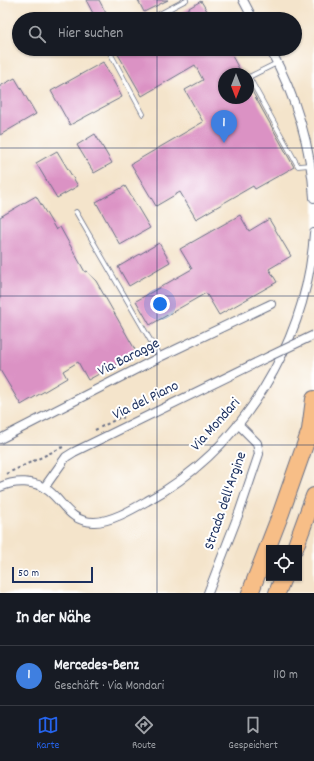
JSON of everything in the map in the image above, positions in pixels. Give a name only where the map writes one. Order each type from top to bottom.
[{"type":"highway","points":[[309,434],[314,400]]},
{"type":"highway","points":[[250,593],[281,513],[314,419]]},
{"type":"highway","points":[[296,545],[314,496]]},
{"type":"highway","points":[[277,593],[282,581]]},
{"type":"street","points":[[243,0],[249,12]]},
{"type":"street","points":[[274,56],[299,116],[311,165],[314,198]]},
{"type":"street","name":"Via Mondari","points":[[44,488],[52,494],[68,512],[83,521],[98,522],[137,506],[172,486],[214,451],[238,424],[267,383],[291,335],[308,276],[314,233]]},
{"type":"street","name":"Via Baragge","points":[[0,439],[160,357],[271,304]]},
{"type":"street","name":"Via del Piano","points":[[44,488],[66,458],[74,452],[314,335]]},
{"type":"street","name":"Strada dell'Argine","points":[[208,593],[239,512],[258,454],[257,442],[238,424]]},
{"type":"street","points":[[0,487],[7,484],[20,482],[34,484],[44,488]]},
{"type":"lane","points":[[163,12],[186,0]]},
{"type":"lane","points":[[112,56],[143,114]]},
{"type":"lane","points":[[277,62],[249,77],[298,166],[311,165]]},
{"type":"lane","points":[[76,212],[160,357]]},
{"type":"building","points":[[86,0],[99,0],[105,12],[92,12]]},
{"type":"building","points":[[138,0],[168,0],[144,12]]},
{"type":"building","points":[[201,1],[208,12],[182,12]]},
{"type":"building","points":[[119,56],[232,56],[239,68],[218,68],[218,104],[254,104],[254,95],[294,167],[255,189],[253,186],[196,219],[180,192],[156,206],[131,164],[203,122],[185,90],[203,80],[195,65],[142,96]]},
{"type":"building","points":[[103,62],[122,97],[70,125],[51,91]]},
{"type":"building","points":[[15,78],[36,114],[0,135],[0,86]]},
{"type":"building","points":[[95,134],[112,163],[94,173],[77,145]]},
{"type":"building","points":[[57,151],[78,186],[57,198],[36,163]]},
{"type":"building","points":[[125,186],[150,228],[120,245],[96,202]]},
{"type":"building","points":[[36,196],[56,230],[60,227],[85,272],[87,271],[96,281],[137,353],[88,380],[78,362],[63,371],[67,378],[21,405],[0,370],[0,217]]},
{"type":"building","points":[[240,215],[249,231],[269,219],[291,256],[269,269],[277,282],[219,315],[206,293],[150,325],[136,301],[192,269],[180,249]]},
{"type":"building","points":[[159,243],[170,262],[129,286],[118,267]]},
{"type":"place","name":"Mercedes-Benz","points":[[224,143]]}]
